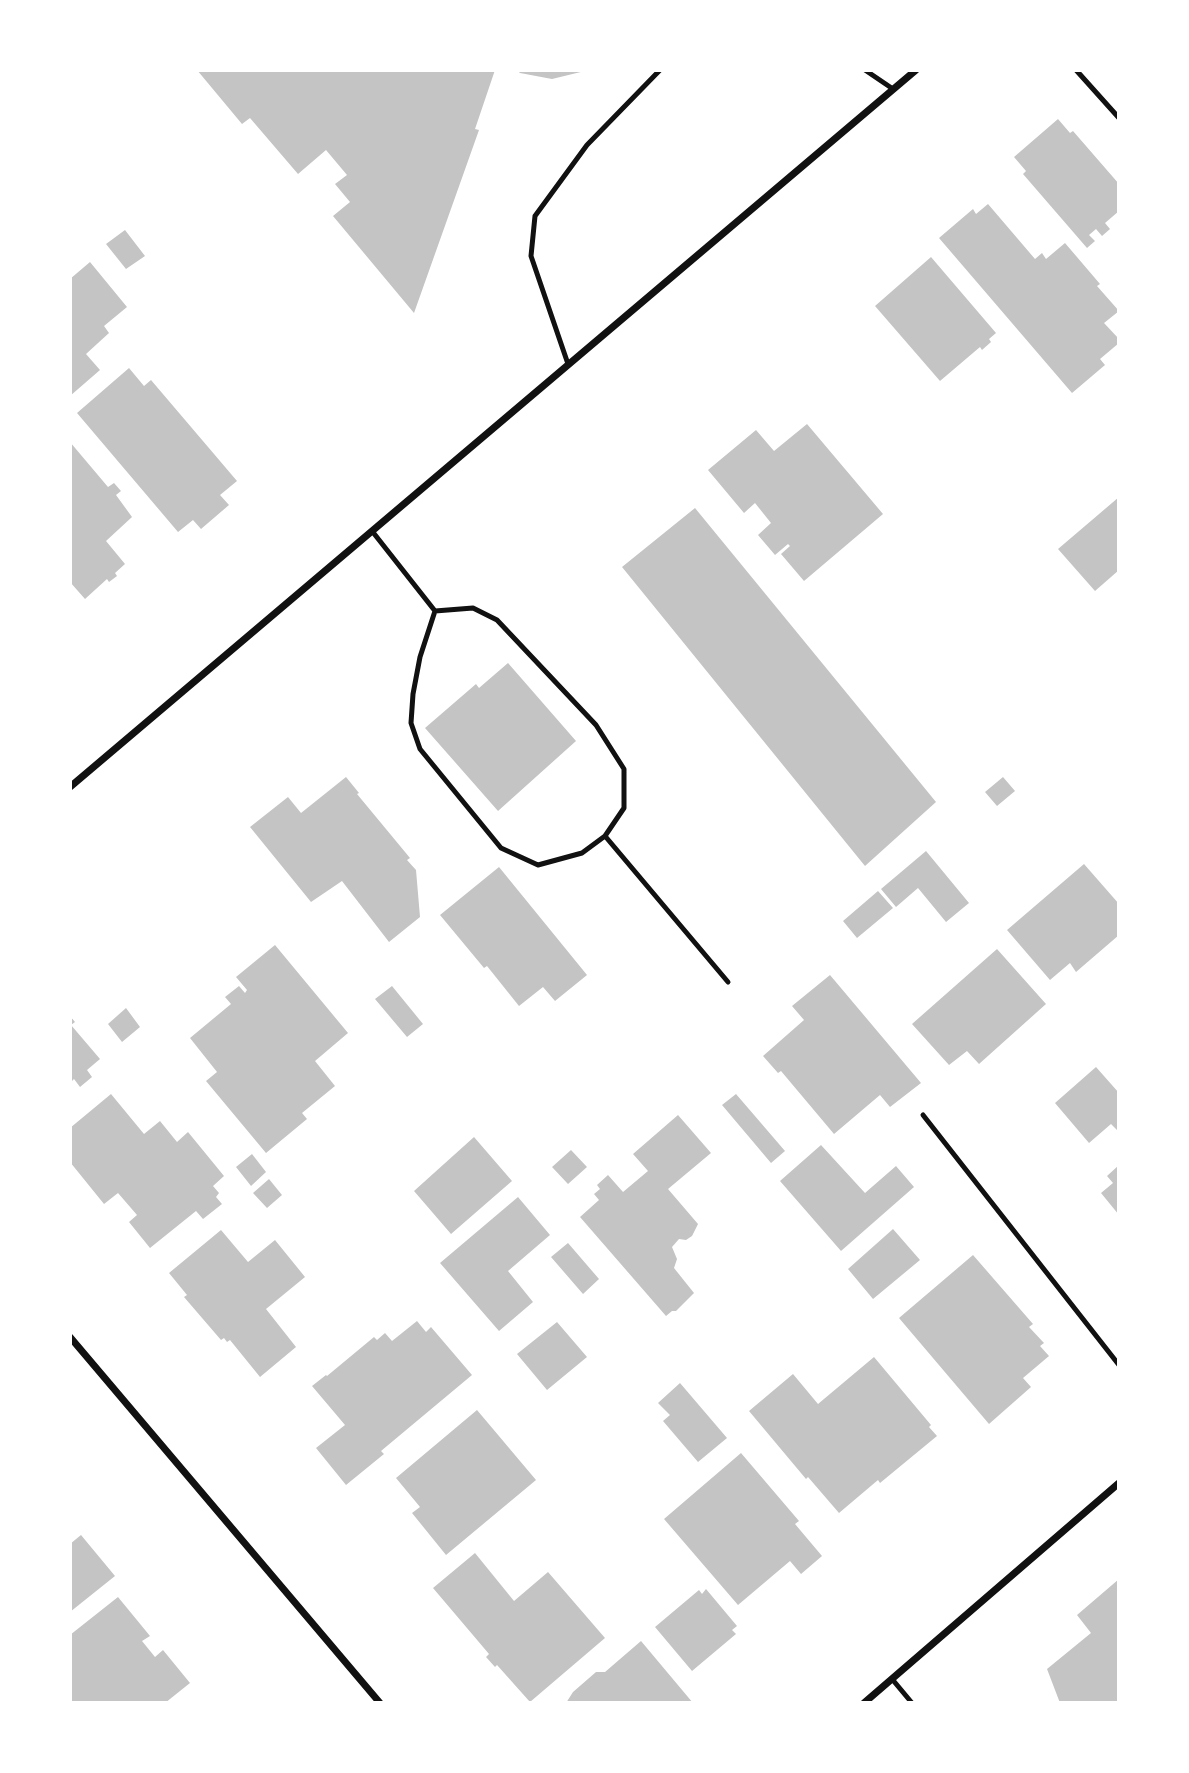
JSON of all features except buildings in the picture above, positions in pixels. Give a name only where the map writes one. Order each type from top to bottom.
[{"type":"street","points":[[70,787],[916,70]]},
{"type":"street","points":[[70,1337],[380,1703]]},
{"type":"street","points":[[864,1703],[1119,1483]]},
{"type":"lane","points":[[568,364],[531,256],[535,216],[587,145],[660,70]]},
{"type":"lane","points":[[866,70],[893,89]]},
{"type":"lane","points":[[1076,70],[1119,118]]},
{"type":"lane","points":[[372,531],[435,611]]},
{"type":"lane","points":[[473,607],[497,620],[596,725],[624,769],[624,808],[606,836],[582,853],[538,865],[501,848],[420,749],[411,723],[413,694],[419,657],[435,611],[473,607]]},
{"type":"lane","points":[[606,836],[728,982]]},
{"type":"lane","points":[[923,1115],[1119,1365]]},
{"type":"lane","points":[[892,1679],[912,1703]]}]
